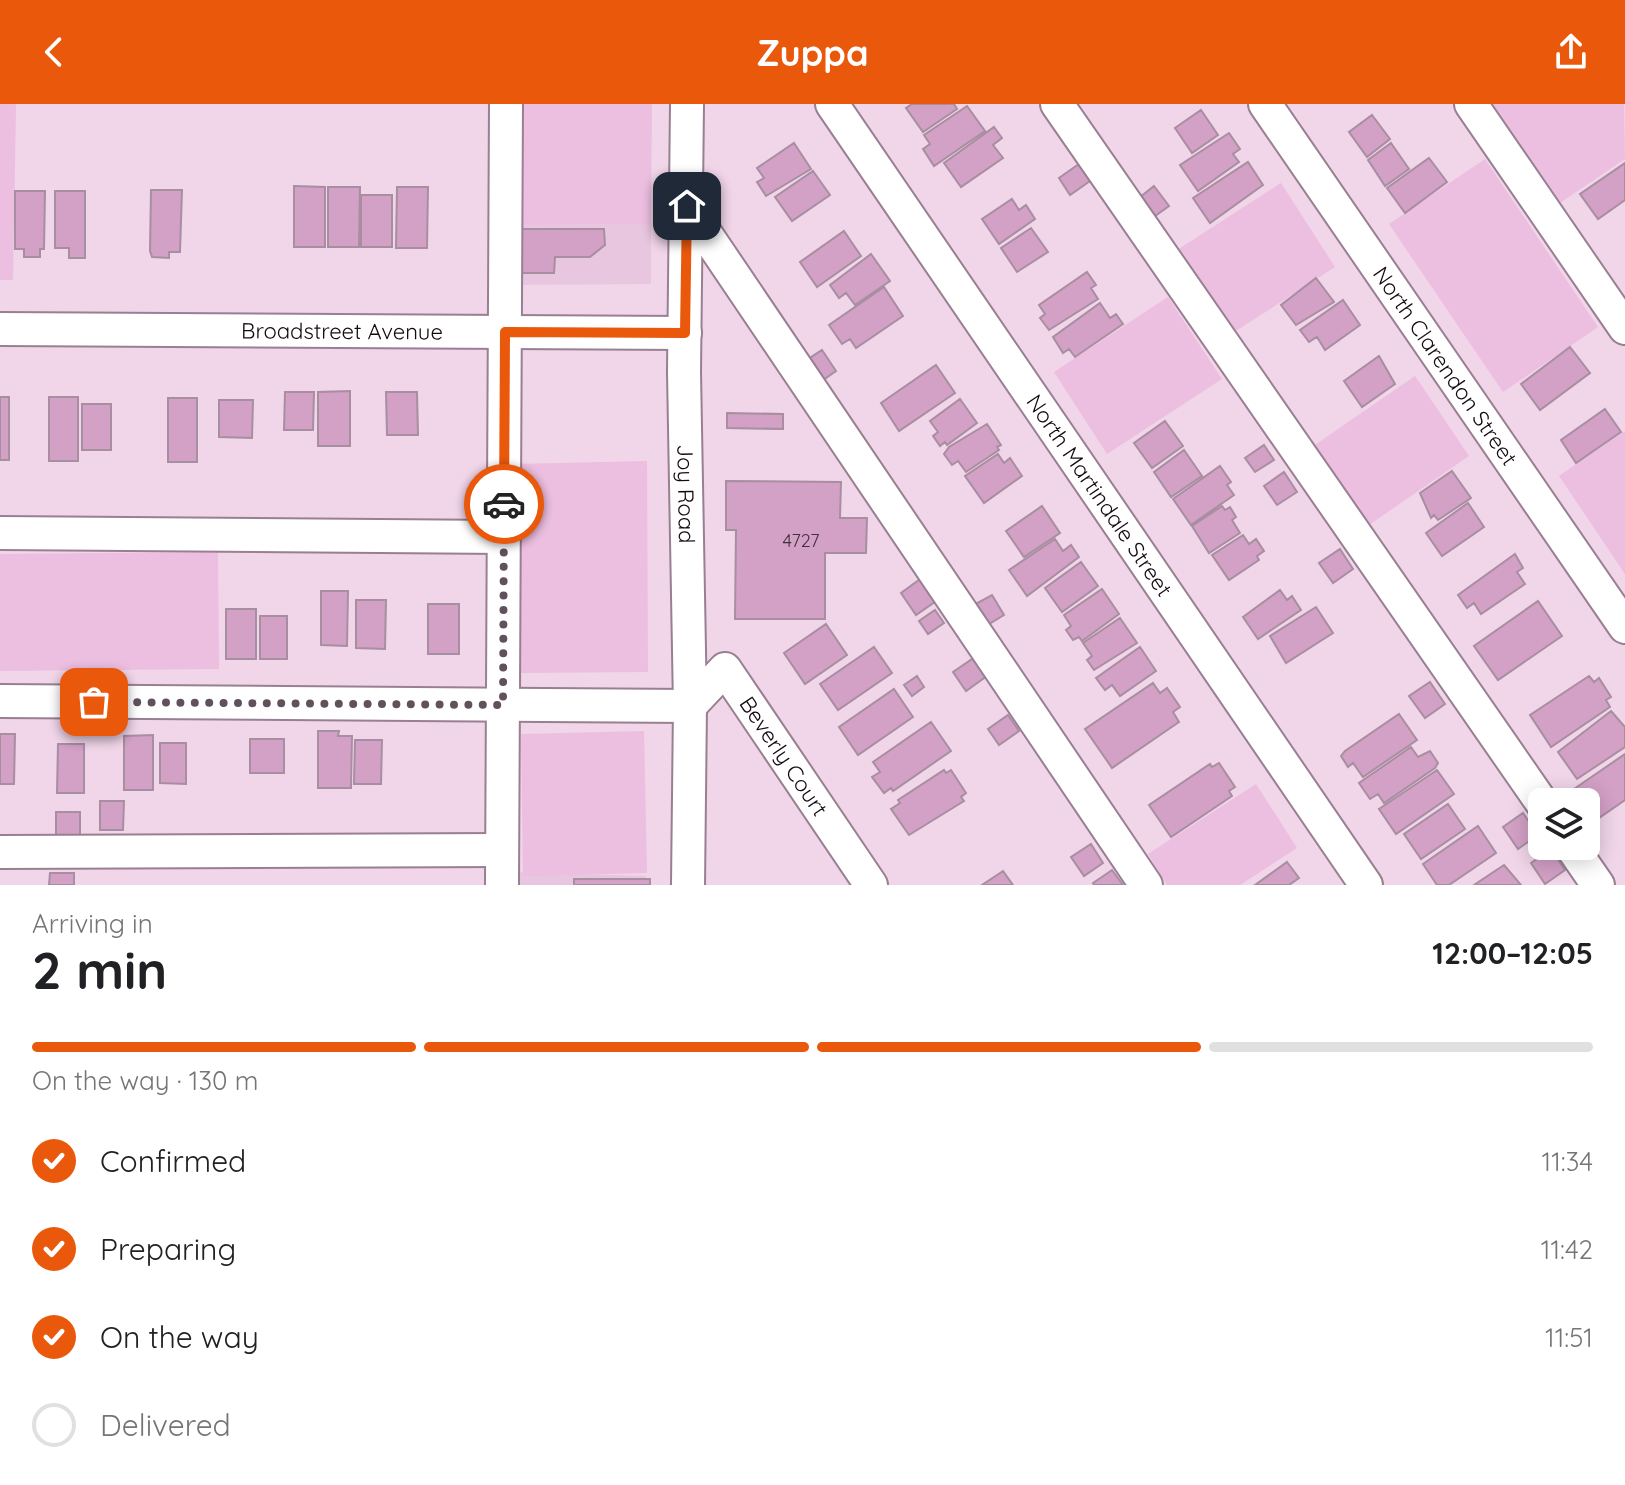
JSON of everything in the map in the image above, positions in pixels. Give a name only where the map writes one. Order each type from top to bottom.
[{"type":"street","points":[[502,885],[506,104]]},
{"type":"street","name":"Joy Road","points":[[687,104],[685,585],[690,706],[688,885]]},
{"type":"street","name":"North Martindale Street","points":[[832,104],[1366,885]]},
{"type":"street","points":[[1057,104],[1532,788]]},
{"type":"street","name":"North Clarendon Street","points":[[1265,104],[1625,627]]},
{"type":"street","points":[[1471,104],[1625,328]]},
{"type":"street","points":[[687,206],[1146,885]]},
{"type":"street","name":"Broadstreet Avenue","points":[[0,329],[685,333]]},
{"type":"street","points":[[0,533],[504,537]]},
{"type":"street","name":"Beverly Court","points":[[690,706],[725,669],[871,885]]},
{"type":"street","points":[[0,701],[690,706]]},
{"type":"street","points":[[0,852],[502,850]]},
{"type":"street","points":[[1581,860],[1598,885]]},
{"type":"shaded area","points":[[0,104],[16,104],[13,280],[0,280]]},
{"type":"shaded area","points":[[514,104],[652,104],[651,224],[514,225]]},
{"type":"shaded area","points":[[1480,104],[1624,104],[1625,159],[1551,209]]},
{"type":"shaded area","points":[[1485,159],[1598,327],[1503,392],[1389,224]]},
{"type":"shaded area","points":[[1281,183],[1335,267],[1228,336],[1174,252]]},
{"type":"shaded area","points":[[651,224],[651,284],[515,285],[514,225]]},
{"type":"shaded area","points":[[1168,297],[1222,379],[1107,454],[1054,372]]},
{"type":"shaded area","points":[[1415,376],[1469,456],[1366,527],[1312,447]]},
{"type":"shaded area","points":[[1625,431],[1625,574],[1559,476]]},
{"type":"shaded area","points":[[647,461],[648,672],[517,673],[515,464]]},
{"type":"shaded area","points":[[218,552],[219,669],[0,671],[0,554]]},
{"type":"shaded area","points":[[644,731],[647,873],[523,876],[521,734]]},
{"type":"shaded area","points":[[1256,784],[1297,848],[1240,885],[1167,885],[1148,854]]},
{"type":"shaded area","points":[[510,872],[646,876],[646,885],[510,885]]},
{"type":"building","points":[[912,104],[954,104],[957,109],[923,132],[906,108]]},
{"type":"building","points":[[967,106],[985,131],[934,166],[923,149],[930,144],[924,135]]},
{"type":"building","points":[[1201,110],[1218,135],[1192,153],[1175,128]]},
{"type":"building","points":[[1372,115],[1390,139],[1367,157],[1349,132]]},
{"type":"building","points":[[994,127],[1002,138],[993,145],[1003,158],[961,187],[944,163]]},
{"type":"building","points":[[1229,133],[1240,149],[1233,154],[1239,162],[1198,191],[1180,165]]},
{"type":"building","points":[[794,143],[811,169],[766,196],[757,182],[764,178],[757,168]]},
{"type":"building","points":[[1391,143],[1409,169],[1385,186],[1368,160]]},
{"type":"building","points":[[1429,158],[1447,182],[1405,213],[1387,188]]},
{"type":"building","points":[[1248,162],[1263,185],[1210,223],[1193,198]]},
{"type":"building","points":[[1625,163],[1625,200],[1598,219],[1580,194]]},
{"type":"building","points":[[1079,164],[1090,181],[1070,195],[1059,178]]},
{"type":"building","points":[[813,171],[830,195],[792,221],[775,197]]},
{"type":"building","points":[[294,186],[325,187],[325,247],[294,247]]},
{"type":"building","points":[[1154,186],[1169,206],[1148,221],[1134,202]]},
{"type":"building","points":[[328,187],[360,187],[359,247],[328,247]]},
{"type":"building","points":[[397,187],[428,187],[427,248],[396,248]]},
{"type":"building","points":[[151,190],[182,190],[180,252],[169,252],[169,258],[152,257],[150,251]]},
{"type":"building","points":[[15,191],[45,191],[44,249],[40,249],[40,257],[24,257],[24,249],[15,249]]},
{"type":"building","points":[[55,191],[85,191],[85,258],[69,258],[69,248],[55,248]]},
{"type":"building","points":[[361,195],[392,195],[392,247],[361,247]]},
{"type":"building","points":[[1012,199],[1019,210],[1026,205],[1035,219],[999,244],[982,219]]},
{"type":"building","points":[[1031,228],[1048,252],[1017,272],[1001,248]]},
{"type":"building","points":[[513,229],[604,229],[605,245],[590,257],[555,257],[554,273],[513,273]]},
{"type":"building","points":[[844,231],[861,256],[817,287],[800,262]]},
{"type":"building","points":[[871,254],[890,281],[855,305],[846,293],[839,298],[830,285]]},
{"type":"building","points":[[1087,272],[1096,285],[1091,288],[1098,299],[1049,330],[1040,318],[1045,314],[1039,305]]},
{"type":"building","points":[[1316,278],[1334,302],[1296,325],[1281,305]]},
{"type":"building","points":[[884,287],[903,316],[856,348],[850,339],[842,344],[829,325]]},
{"type":"building","points":[[1343,300],[1360,325],[1325,350],[1317,337],[1309,342],[1300,330]]},
{"type":"building","points":[[1100,303],[1110,318],[1116,314],[1123,324],[1075,357],[1069,349],[1063,353],[1053,337]]},
{"type":"building","points":[[1570,347],[1590,373],[1540,410],[1521,384]]},
{"type":"building","points":[[822,350],[836,371],[816,385],[802,363]]},
{"type":"building","points":[[1379,356],[1395,384],[1362,407],[1344,381]]},
{"type":"building","points":[[936,365],[955,393],[899,431],[881,403]]},
{"type":"building","points":[[350,391],[350,446],[318,446],[318,392]]},
{"type":"building","points":[[285,392],[314,392],[313,430],[284,430]]},
{"type":"building","points":[[386,392],[417,392],[418,435],[387,435]]},
{"type":"building","points":[[0,397],[9,397],[9,460],[0,460]]},
{"type":"building","points":[[49,397],[78,397],[78,461],[49,461]]},
{"type":"building","points":[[168,398],[197,398],[197,462],[168,462]]},
{"type":"building","points":[[960,399],[977,423],[947,445],[945,442],[940,446],[933,436],[938,432],[930,421]]},
{"type":"building","points":[[219,400],[253,400],[252,438],[219,437]]},
{"type":"building","points":[[82,404],[111,404],[111,450],[82,450]]},
{"type":"building","points":[[1605,409],[1621,432],[1576,463],[1561,440]]},
{"type":"building","points":[[727,413],[783,414],[783,429],[727,428]]},
{"type":"building","points":[[1165,421],[1183,446],[1152,468],[1134,443]]},
{"type":"building","points":[[987,424],[1001,445],[997,447],[999,450],[966,472],[958,461],[952,465],[944,454],[949,447]]},
{"type":"building","points":[[1264,445],[1274,460],[1255,472],[1245,458]]},
{"type":"building","points":[[1184,450],[1202,476],[1171,497],[1154,472]]},
{"type":"building","points":[[998,454],[1004,463],[1010,458],[1022,476],[984,503],[965,476]]},
{"type":"building","points":[[1220,466],[1231,482],[1227,485],[1234,495],[1191,525],[1173,499]]},
{"type":"building","points":[[1452,471],[1471,498],[1438,520],[1434,515],[1431,518],[1420,493]]},
{"type":"building","points":[[1284,472],[1297,492],[1277,505],[1264,486]]},
{"type":"building","points":[[726,481],[841,482],[840,518],[867,518],[866,553],[825,553],[825,619],[735,619],[736,530],[726,530]]},
{"type":"building","points":[[1468,503],[1484,527],[1442,556],[1426,533]]},
{"type":"building","points":[[1042,506],[1060,533],[1024,557],[1006,531]]},
{"type":"building","points":[[1222,506],[1225,510],[1230,507],[1236,517],[1232,520],[1240,533],[1209,553],[1192,526]]},
{"type":"building","points":[[1243,535],[1249,544],[1256,539],[1264,551],[1257,556],[1259,560],[1229,580],[1212,555]]},
{"type":"building","points":[[1055,539],[1063,551],[1071,545],[1079,557],[1027,596],[1009,570]]},
{"type":"building","points":[[1340,549],[1353,569],[1333,583],[1319,563]]},
{"type":"building","points":[[1515,554],[1523,568],[1517,572],[1525,584],[1481,614],[1474,603],[1467,608],[1458,595]]},
{"type":"building","points":[[1081,562],[1098,586],[1062,612],[1045,588]]},
{"type":"building","points":[[923,577],[939,599],[916,615],[901,593]]},
{"type":"building","points":[[1102,589],[1119,614],[1082,641],[1079,637],[1073,640],[1066,630],[1071,626],[1064,615]]},
{"type":"building","points":[[1280,590],[1287,600],[1292,596],[1301,610],[1258,639],[1243,617]]},
{"type":"building","points":[[321,591],[348,591],[347,646],[321,645]]},
{"type":"building","points":[[992,595],[1004,615],[984,627],[972,606]]},
{"type":"building","points":[[356,600],[386,600],[385,649],[356,648]]},
{"type":"building","points":[[1538,601],[1562,636],[1498,680],[1474,646]]},
{"type":"building","points":[[428,604],[459,604],[459,654],[428,654]]},
{"type":"building","points":[[1316,607],[1333,633],[1286,663],[1270,636]]},
{"type":"building","points":[[226,609],[256,609],[256,659],[226,659]]},
{"type":"building","points":[[935,610],[944,623],[928,634],[919,621]]},
{"type":"building","points":[[260,616],[287,616],[287,659],[260,659]]},
{"type":"building","points":[[1120,618],[1137,643],[1094,670],[1087,660],[1092,656],[1083,643]]},
{"type":"building","points":[[826,624],[847,655],[805,684],[784,653]]},
{"type":"building","points":[[874,647],[892,673],[838,710],[820,684]]},
{"type":"building","points":[[1140,647],[1156,671],[1120,696],[1112,685],[1105,690],[1096,678]]},
{"type":"building","points":[[975,657],[987,676],[966,691],[953,672]]},
{"type":"building","points":[[917,676],[924,687],[912,696],[904,685]]},
{"type":"building","points":[[1589,676],[1594,682],[1599,678],[1611,697],[1606,700],[1610,707],[1551,747],[1530,715]]},
{"type":"building","points":[[1430,682],[1445,704],[1425,718],[1409,696]]},
{"type":"building","points":[[1153,683],[1160,693],[1167,688],[1180,707],[1173,712],[1179,722],[1112,768],[1085,729]]},
{"type":"building","points":[[894,689],[913,717],[858,755],[839,727]]},
{"type":"building","points":[[1611,711],[1625,727],[1625,747],[1577,779],[1558,752]]},
{"type":"building","points":[[1399,714],[1417,740],[1363,777],[1353,763],[1348,767],[1341,756],[1345,751]]},
{"type":"building","points":[[1008,715],[1019,731],[999,745],[988,729]]},
{"type":"building","points":[[931,722],[951,751],[893,791],[891,788],[884,793],[872,777],[880,772],[873,762]]},
{"type":"building","points":[[318,731],[339,731],[338,736],[352,736],[351,788],[318,788]]},
{"type":"building","points":[[0,734],[15,734],[14,784],[0,784]]},
{"type":"building","points":[[153,735],[153,790],[124,790],[124,736]]},
{"type":"building","points":[[250,739],[284,739],[284,773],[250,773]]},
{"type":"building","points":[[355,740],[382,740],[381,784],[354,784]]},
{"type":"building","points":[[160,743],[186,743],[186,784],[160,783]]},
{"type":"building","points":[[58,744],[84,744],[84,793],[57,793]]},
{"type":"building","points":[[1411,747],[1418,757],[1430,751],[1438,763],[1435,768],[1384,803],[1378,794],[1370,799],[1359,783]]},
{"type":"building","points":[[1625,754],[1625,800],[1600,817],[1600,788],[1575,788]]},
{"type":"building","points":[[1219,763],[1235,787],[1229,791],[1232,796],[1171,837],[1149,805],[1210,764],[1212,767]]},
{"type":"building","points":[[944,770],[946,773],[951,770],[966,793],[961,797],[964,801],[909,835],[891,809],[900,803],[898,800]]},
{"type":"building","points":[[1437,770],[1454,794],[1396,834],[1379,809]]},
{"type":"building","points":[[100,801],[124,801],[123,830],[100,830]]},
{"type":"building","points":[[1448,804],[1465,829],[1421,859],[1404,834]]},
{"type":"building","points":[[56,812],[80,812],[80,836],[56,836]]},
{"type":"building","points":[[1523,813],[1528,820],[1528,842],[1518,849],[1503,827]]},
{"type":"building","points":[[1478,826],[1496,853],[1449,885],[1437,885],[1423,864]]},
{"type":"building","points":[[1091,844],[1103,863],[1084,876],[1071,857]]},
{"type":"building","points":[[1535,860],[1558,860],[1565,870],[1545,884],[1531,863]]},
{"type":"building","points":[[1287,862],[1299,878],[1289,885],[1255,885]]},
{"type":"building","points":[[1504,865],[1521,885],[1474,885]]},
{"type":"building","points":[[1112,870],[1123,885],[1094,885],[1093,883]]},
{"type":"building","points":[[1003,871],[1013,885],[982,885]]},
{"type":"building","points":[[50,873],[74,873],[74,885],[49,885]]},
{"type":"building","points":[[574,879],[650,879],[650,885],[574,885]]},
{"type":"way so far","points":[[94,702],[503,705],[504,504]]},
{"type":"route","points":[[504,504],[505,332],[652,330],[685,333],[687,206]]}]
